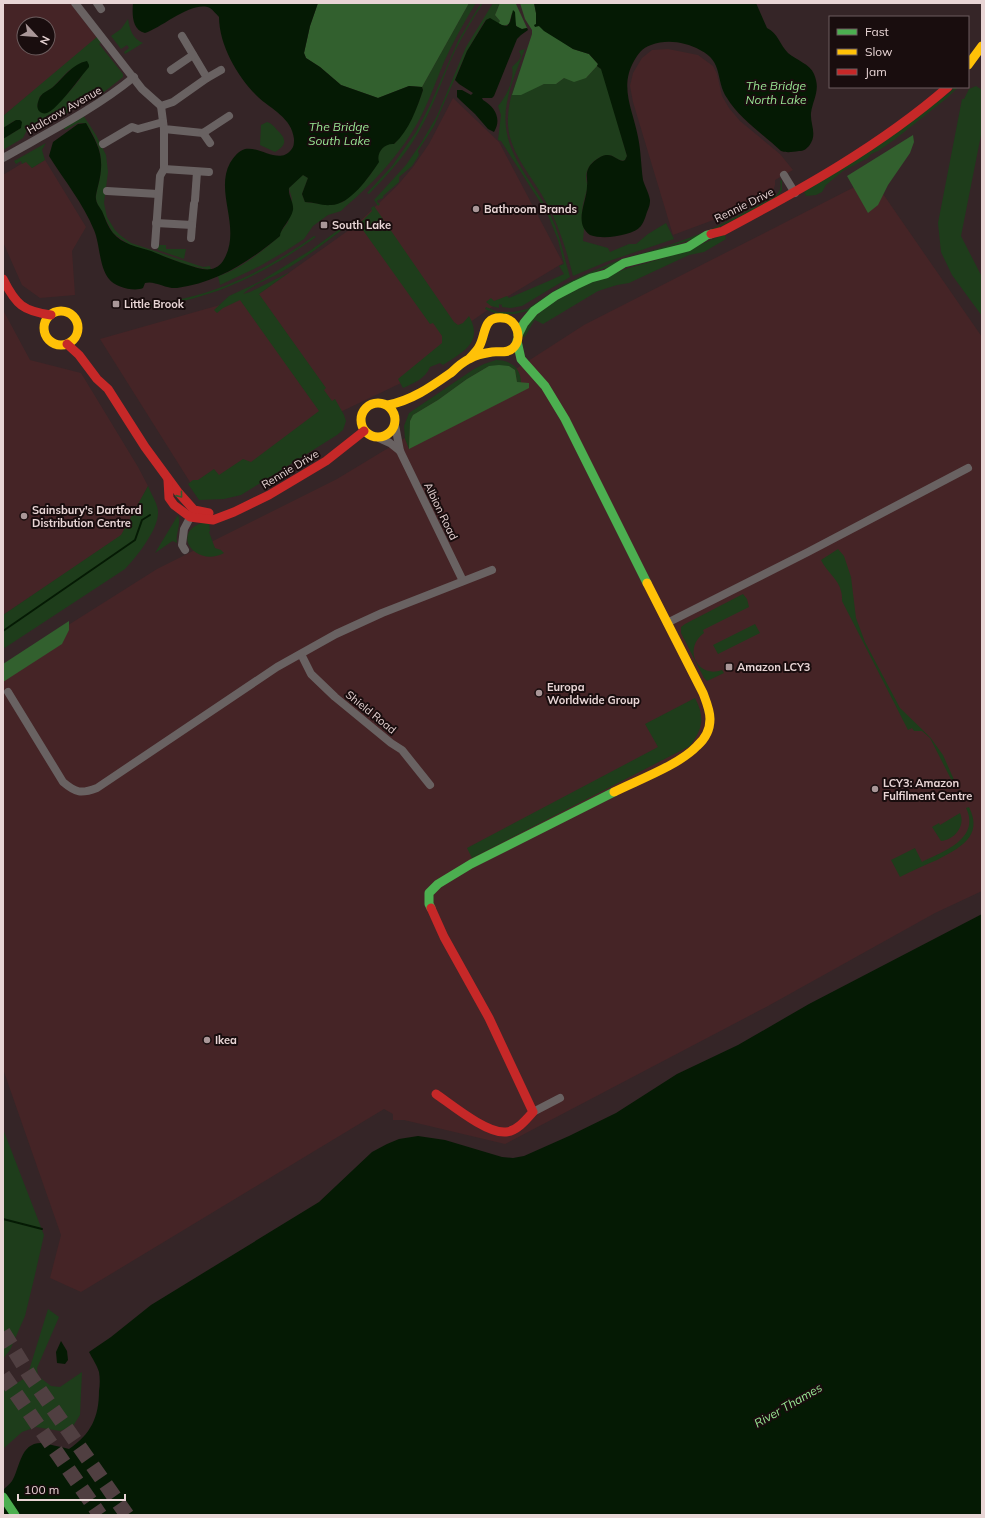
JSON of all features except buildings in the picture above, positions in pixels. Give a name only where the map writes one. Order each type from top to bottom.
[{"type":"main road","points":[[969,64],[982,46]]},
{"type":"main road","name":"Rennie Drive","points":[[469,359],[494,352],[504,352],[512,348],[524,323],[534,311],[555,296],[591,278],[606,274],[624,263],[688,247],[707,235],[723,230],[795,193],[868,148],[919,112],[947,88]]},
{"type":"main road","points":[[3,279],[16,300],[30,312],[44,331],[46,337],[55,344],[60,346],[67,344],[74,340],[78,333]]},
{"type":"main road","points":[[44,331],[47,319],[51,315],[62,311],[72,315],[78,324],[78,333],[82,344],[107,381],[108,388],[142,443],[192,514]]},
{"type":"main road","name":"Rennie Drive","points":[[192,514],[221,517],[269,495],[326,461],[364,431],[360,418],[366,407],[377,402],[388,405],[409,400],[469,359],[477,349],[488,322],[497,318],[507,319],[534,311]]},
{"type":"main road","points":[[30,312],[51,315]]},
{"type":"main road","points":[[436,1094],[472,1119],[494,1131],[506,1132],[520,1126],[533,1112],[489,1018],[444,937],[429,904],[429,893],[438,884],[471,864],[673,763],[698,747],[705,738],[709,728],[709,708],[668,623],[565,419],[545,386],[521,359],[515,325],[507,319]]},
{"type":"main road","points":[[482,337],[486,346],[494,352]]},
{"type":"main road","points":[[67,344],[78,351],[101,384],[108,388]]},
{"type":"main road","name":"Rennie Drive","points":[[379,438],[389,434],[409,400]]},
{"type":"main road","points":[[388,405],[392,409],[395,422]]},
{"type":"main road","points":[[364,431],[373,437],[379,438]]},
{"type":"main road","points":[[3,1497],[15,1515]]},
{"type":"street","points":[[76,3],[142,89],[160,106],[164,126],[164,170],[160,176],[155,245]]},
{"type":"street","points":[[182,36],[207,78]]},
{"type":"street","points":[[170,70],[193,55]]},
{"type":"street","points":[[160,106],[173,102],[221,70]]},
{"type":"street","name":"Halcrow Avenue","points":[[3,158],[84,112],[116,92],[134,77]]},
{"type":"street","points":[[103,144],[132,127],[164,126],[203,133],[229,116]]},
{"type":"street","points":[[203,133],[210,143]]},
{"type":"street","points":[[164,170],[209,172]]},
{"type":"street","points":[[192,238],[197,172]]},
{"type":"street","points":[[784,175],[795,193]]},
{"type":"street","points":[[107,190],[158,194]]},
{"type":"street","points":[[156,223],[192,225]]},
{"type":"street","points":[[504,352],[524,362]]},
{"type":"street","name":"Albion Road","points":[[395,422],[400,451],[463,581]]},
{"type":"street","points":[[379,438],[390,443],[400,451]]},
{"type":"street","points":[[668,623],[968,468]]},
{"type":"street","points":[[185,550],[182,545],[184,529],[192,514]]},
{"type":"street","points":[[8,692],[63,782],[72,790],[84,792],[97,788],[263,676],[336,634],[382,613],[492,570]]},
{"type":"street","name":"Shield Road","points":[[301,654],[311,674],[335,697],[391,743],[402,750],[430,785]]},
{"type":"street","points":[[533,1112],[560,1098]]},
{"type":"shaded area","points":[[3,3],[70,3],[97,38],[3,116]]},
{"type":"shaded area","points":[[668,49],[698,55],[713,66],[717,74],[722,96],[729,108],[740,121],[780,154],[793,170],[775,180],[773,191],[724,216],[673,235],[633,102],[630,86],[633,73],[642,58],[652,50]]},
{"type":"shaded area","points":[[453,98],[499,142],[563,263],[505,298],[466,325],[420,374],[334,415],[200,498],[100,339],[259,294],[356,225],[397,186],[413,167],[429,144]]},
{"type":"shaded area","points":[[45,160],[86,227],[72,251],[75,295],[40,298],[22,285],[3,242],[3,175],[26,161],[32,168]]},
{"type":"shaded area","points":[[872,178],[982,337],[982,891],[935,913],[768,1006],[505,1144],[404,1120],[393,1120],[393,1114],[384,1109],[81,1292],[50,1278],[61,1235],[3,1069],[3,680],[62,629],[157,569],[337,479],[466,401],[584,325]]},
{"type":"shaded area","points":[[3,310],[30,360],[81,373],[148,486],[122,535],[3,615]]},
{"type":"green space","points":[[318,3],[469,3],[422,87],[409,86],[378,98],[341,85],[320,67],[306,58],[304,53],[310,26]]},
{"type":"green space","points":[[469,3],[476,3],[447,55],[422,115],[398,153],[382,172],[341,211],[328,215],[313,226],[304,239],[260,266],[220,285],[218,276],[243,264],[280,236],[280,233],[288,222],[292,199],[289,188],[301,176],[303,175],[308,178],[302,194],[305,202],[331,205],[343,202],[360,187],[371,174],[381,148],[389,143],[394,144],[408,124],[421,97],[423,90],[422,87]]},
{"type":"green space","points":[[481,3],[483,3],[465,32],[454,54],[431,109],[418,134],[392,170],[369,194],[367,193],[392,166],[416,132],[430,105],[458,41]]},
{"type":"green space","points":[[493,3],[500,3],[495,15],[500,21],[498,24],[487,19],[484,22],[467,51],[434,126],[418,151],[419,155],[412,166],[399,177],[399,182],[383,196],[383,198],[378,200],[377,202],[380,204],[378,206],[374,200],[406,165],[437,116],[466,47]]},
{"type":"green space","points":[[500,3],[516,4],[527,28],[520,29],[516,26],[515,15],[512,13],[509,24],[504,26],[498,24],[500,21],[495,15]]},
{"type":"green space","points":[[520,3],[534,3],[536,24],[573,49],[589,54],[598,64],[586,78],[574,82],[564,78],[556,84],[544,84],[521,95],[512,95],[532,34],[532,30],[525,19]]},
{"type":"green space","points":[[128,19],[132,33],[136,39],[143,43],[125,54],[124,52],[129,48],[127,45],[121,49],[111,36],[121,29]]},
{"type":"green space","points":[[98,36],[103,41],[99,44],[123,74],[123,77],[104,92],[48,124],[43,122],[38,123],[27,130],[23,138],[3,150],[3,139],[21,128],[20,120],[14,121],[3,128],[3,116]],"holes":[[[83,62],[82,75],[80,79],[59,102],[45,113],[37,106],[40,96],[53,87],[68,71]]]},
{"type":"green space","points":[[525,49],[513,79],[506,106],[505,120],[507,134],[511,148],[519,164],[551,216],[570,277],[522,306],[511,308],[502,307],[502,305],[499,304],[499,308],[491,306],[486,302],[491,298],[494,301],[507,296],[509,298],[564,274],[559,266],[564,264],[558,240],[547,213],[501,141],[498,140],[501,115],[498,106],[509,88],[513,72],[512,67],[521,56],[519,51]]},
{"type":"green space","points":[[523,63],[512,94],[544,84],[556,84],[564,78],[586,78],[597,66],[603,72],[627,156],[625,160],[622,161],[610,155],[603,156],[594,161],[587,170],[587,188],[582,210],[584,229],[583,241],[608,248],[610,252],[629,244],[636,244],[648,234],[666,223],[674,239],[606,262],[573,276],[559,230],[551,212],[542,194],[523,166],[513,146],[510,136],[508,117],[510,101],[514,85]]},
{"type":"green space","points":[[976,86],[982,90],[982,130],[961,236],[982,277],[982,316],[952,275],[941,252],[938,223],[962,99],[964,99],[969,89]]},
{"type":"green space","points":[[954,88],[957,88],[947,98],[894,140],[871,154],[868,158],[843,171],[826,185],[822,192],[816,195],[806,196],[804,192],[948,94]]},
{"type":"green space","points":[[83,115],[96,135],[106,155],[108,172],[104,203],[107,217],[115,230],[131,243],[203,267],[210,266],[211,270],[191,266],[130,245],[113,233],[96,199],[101,169],[97,142],[86,123],[78,123],[65,130],[63,126]]},
{"type":"green space","points":[[267,122],[274,126],[284,139],[284,144],[282,147],[275,152],[260,145],[261,125]]},
{"type":"green space","points":[[913,135],[914,142],[910,153],[888,185],[878,205],[868,213],[847,176]]},
{"type":"green space","points":[[46,143],[42,150],[45,160],[32,168],[26,162],[22,164],[21,161],[16,164],[14,161]]},
{"type":"green space","points":[[782,180],[782,190],[776,199],[699,237],[599,270],[528,311],[515,314],[497,314],[485,309],[486,307],[498,312],[513,312],[527,309],[565,284],[586,274],[614,262],[670,245],[710,230],[774,197],[780,190],[780,181]]},
{"type":"green space","points":[[374,206],[454,322],[458,325],[463,323],[469,316],[473,325],[474,333],[472,340],[464,351],[443,365],[440,363],[430,367],[422,378],[403,388],[398,379],[442,343],[442,336],[433,323],[430,324],[360,226],[359,224],[372,211],[371,208]]},
{"type":"green space","points":[[349,222],[351,223],[292,266],[243,294],[290,272],[259,294],[326,388],[324,390],[332,401],[335,399],[346,421],[343,430],[241,495],[224,499],[199,500],[188,484],[193,480],[198,480],[214,469],[219,475],[243,459],[251,462],[319,411],[240,300],[223,308],[217,313],[214,310],[229,296],[259,282],[311,250]]},
{"type":"green space","points":[[725,234],[726,239],[704,252],[689,255],[629,283],[598,291],[543,324],[535,320],[523,338],[527,327],[536,316],[549,306],[579,288],[620,271],[682,252]]},
{"type":"green space","points":[[314,236],[316,237],[272,266],[226,288],[203,296],[178,302],[126,308],[126,306],[178,300],[225,286],[270,264]]},
{"type":"green space","points":[[157,245],[166,245],[166,249],[186,249],[184,259],[158,250]]},
{"type":"green space","points":[[496,360],[511,363],[519,373],[521,383],[517,382],[515,370],[509,366],[489,366],[413,415],[410,421],[409,449],[405,439],[404,426],[409,413],[474,369]]},
{"type":"green space","points":[[489,366],[509,366],[515,370],[517,382],[529,383],[529,388],[409,449],[410,421],[413,415]]},
{"type":"green space","points":[[148,486],[157,506],[157,519],[151,535],[141,551],[130,564],[125,569],[3,649],[3,615],[121,535]]},
{"type":"green space","points":[[178,515],[179,521],[177,543],[173,541],[155,553]]},
{"type":"green space","points":[[202,523],[209,523],[209,532],[215,548],[224,553],[214,556],[204,556],[196,553],[190,547],[188,534],[193,528]]},
{"type":"green space","points":[[838,549],[844,556],[851,577],[856,618],[865,642],[900,708],[930,737],[943,755],[955,782],[953,783],[930,738],[922,731],[914,731],[912,728],[908,730],[842,601],[840,587],[821,560]]},
{"type":"green space","points":[[743,594],[747,599],[749,607],[703,630],[704,633],[697,640],[694,647],[696,661],[700,666],[713,672],[722,670],[724,673],[707,681],[704,678],[681,633],[681,627]]},
{"type":"green space","points":[[69,621],[69,630],[62,644],[3,682],[3,664]]},
{"type":"green space","points":[[755,624],[760,633],[718,654],[713,645]]},
{"type":"green space","points":[[695,698],[700,711],[701,723],[698,734],[690,746],[472,858],[467,848],[658,747],[645,724]]},
{"type":"green space","points":[[969,807],[973,817],[973,826],[971,834],[967,840],[961,846],[945,856],[900,877],[891,860],[915,848],[922,862],[949,849],[964,836],[968,828],[969,819],[966,808]]},
{"type":"green space","points":[[960,813],[961,823],[958,832],[950,838],[941,841],[932,827],[939,823],[940,825]]},
{"type":"green space","points":[[3,1129],[44,1235],[25,1316],[10,1350],[3,1359]]},
{"type":"green space","points":[[48,1309],[59,1317],[37,1368],[38,1376],[51,1386],[60,1387],[82,1372],[80,1415],[73,1426],[60,1431],[36,1427],[22,1432],[3,1449],[3,1391],[27,1377]]},
{"type":"water","name":"The Bridge South Lake","points":[[133,3],[318,3],[310,26],[304,53],[306,58],[320,67],[341,85],[378,98],[409,86],[422,87],[423,90],[415,112],[404,133],[394,144],[387,145],[382,149],[378,159],[379,162],[370,175],[352,195],[345,200],[338,204],[328,205],[305,202],[302,194],[308,178],[303,175],[289,188],[293,210],[280,233],[280,236],[245,262],[219,276],[192,285],[173,288],[149,282],[145,283],[143,288],[139,289],[125,288],[112,282],[103,268],[96,236],[90,220],[49,156],[53,142],[78,124],[86,123],[99,149],[101,162],[100,179],[96,200],[113,233],[130,245],[197,268],[211,269],[215,268],[223,261],[228,249],[230,224],[225,186],[226,175],[230,163],[238,153],[245,149],[257,150],[281,156],[291,150],[294,142],[292,132],[285,120],[258,97],[237,71],[222,39],[219,17],[210,8],[195,8],[186,11],[145,33],[138,29],[135,25],[133,17]]},
{"type":"water","name":"The Bridge North Lake","points":[[534,3],[756,3],[767,28],[774,33],[785,50],[791,56],[809,67],[814,74],[817,90],[811,113],[813,133],[812,142],[805,150],[802,151],[781,151],[745,119],[732,105],[723,91],[716,66],[708,55],[694,47],[676,42],[663,42],[648,46],[637,56],[634,61],[630,71],[627,89],[628,99],[639,142],[643,180],[650,200],[649,206],[643,224],[635,231],[613,237],[599,237],[590,235],[582,225],[582,212],[586,192],[587,174],[590,165],[594,161],[606,155],[611,155],[623,161],[627,156],[601,69],[597,66],[598,64],[589,54],[573,49],[544,31],[539,26],[535,27],[536,13]]},
{"type":"water","points":[[513,10],[515,12],[516,26],[522,29],[527,28],[528,30],[517,39],[494,96],[492,98],[482,98],[491,106],[496,114],[497,122],[494,132],[488,129],[457,97],[457,90],[462,90],[471,95],[473,93],[455,80],[467,51],[486,20],[490,18],[502,25],[507,26],[510,22]]},
{"type":"water","points":[[87,61],[89,67],[57,106],[47,113],[39,111],[38,105],[41,95],[53,87],[68,71]]},
{"type":"water","points":[[16,120],[20,120],[22,122],[21,128],[3,139],[3,128]]},
{"type":"water","name":"River Thames","points":[[982,914],[982,1515],[3,1515],[3,1490],[12,1481],[22,1457],[29,1447],[34,1444],[41,1443],[69,1449],[83,1437],[92,1424],[99,1400],[100,1379],[96,1364],[89,1352],[111,1337],[151,1305],[319,1202],[372,1152],[399,1139],[418,1136],[445,1140],[502,1157],[513,1158],[524,1156],[616,1113],[677,1074],[738,1045],[809,1004]]},
{"type":"water","points":[[61,1341],[67,1351],[68,1360],[65,1364],[57,1363],[56,1352]]},
{"type":"waterway","points":[[3,631],[135,540],[142,520],[150,515]]},
{"type":"waterway","points":[[3,1219],[42,1229]]},
{"type":"tunnel","points":[[3,1332],[30,1376],[127,1515]]},
{"type":"tunnel","points":[[3,1375],[100,1515]]},
{"type":"traffic: fast","points":[[518,335],[524,323],[534,311],[555,296],[576,285],[591,278],[606,274],[624,263],[688,247],[711,234]]},
{"type":"traffic: fast","points":[[517,341],[521,359],[545,386],[565,419],[647,583]]},
{"type":"traffic: fast","points":[[431,908],[429,904],[429,893],[438,884],[471,864],[614,792]]},
{"type":"traffic: fast","points":[[3,1497],[15,1515]]},
{"type":"traffic: slow","points":[[969,64],[982,46]]},
{"type":"traffic: slow","points":[[64,311],[73,316],[77,321],[78,328],[77,335],[73,340],[68,344],[58,345],[54,344],[45,335],[44,325],[45,321],[54,312],[64,311]]},
{"type":"traffic: slow","points":[[388,405],[406,400],[422,392],[452,372],[462,363],[478,355],[506,352],[511,350],[518,340],[517,330],[512,322],[503,318],[497,318],[489,322],[486,326],[479,347],[469,359]]},
{"type":"traffic: slow","points":[[381,403],[388,405],[393,410],[395,420],[393,430],[388,435],[375,437],[368,435],[363,430],[361,417],[363,410],[368,405],[381,403]]},
{"type":"traffic: slow","points":[[614,792],[680,760],[705,737],[710,723],[709,709],[703,693],[647,583]]},
{"type":"traffic: jam","points":[[711,234],[723,231],[811,183],[868,147],[947,88]]},
{"type":"traffic: jam","points":[[3,279],[12,295],[21,305],[27,309],[51,315]]},
{"type":"traffic: jam","points":[[67,344],[79,355],[97,379],[108,389],[145,447],[178,492],[194,510],[209,513]]},
{"type":"traffic: jam","points":[[168,480],[169,498],[174,505],[190,517],[213,520],[234,512],[269,495],[326,461],[364,431]]},
{"type":"traffic: jam","points":[[431,908],[444,937],[489,1018],[533,1112],[514,1130],[506,1132],[498,1131],[480,1124],[436,1094]]},
{"type":"place","name":"Bathroom Brands","points":[[476,209]]},
{"type":"place","name":"South Lake","points":[[324,225]]},
{"type":"place","name":"Little Brook","points":[[116,304]]},
{"type":"place","name":"Sainsbury's Dartford Distribution Centre","points":[[24,516]]},
{"type":"place","name":"Amazon LCY3","points":[[729,667]]},
{"type":"place","name":"Europa Worldwide Group","points":[[539,693]]},
{"type":"place","name":"LCY3: Amazon Fulfilment Centre","points":[[875,789]]},
{"type":"place","name":"Ikea","points":[[207,1040]]}]
